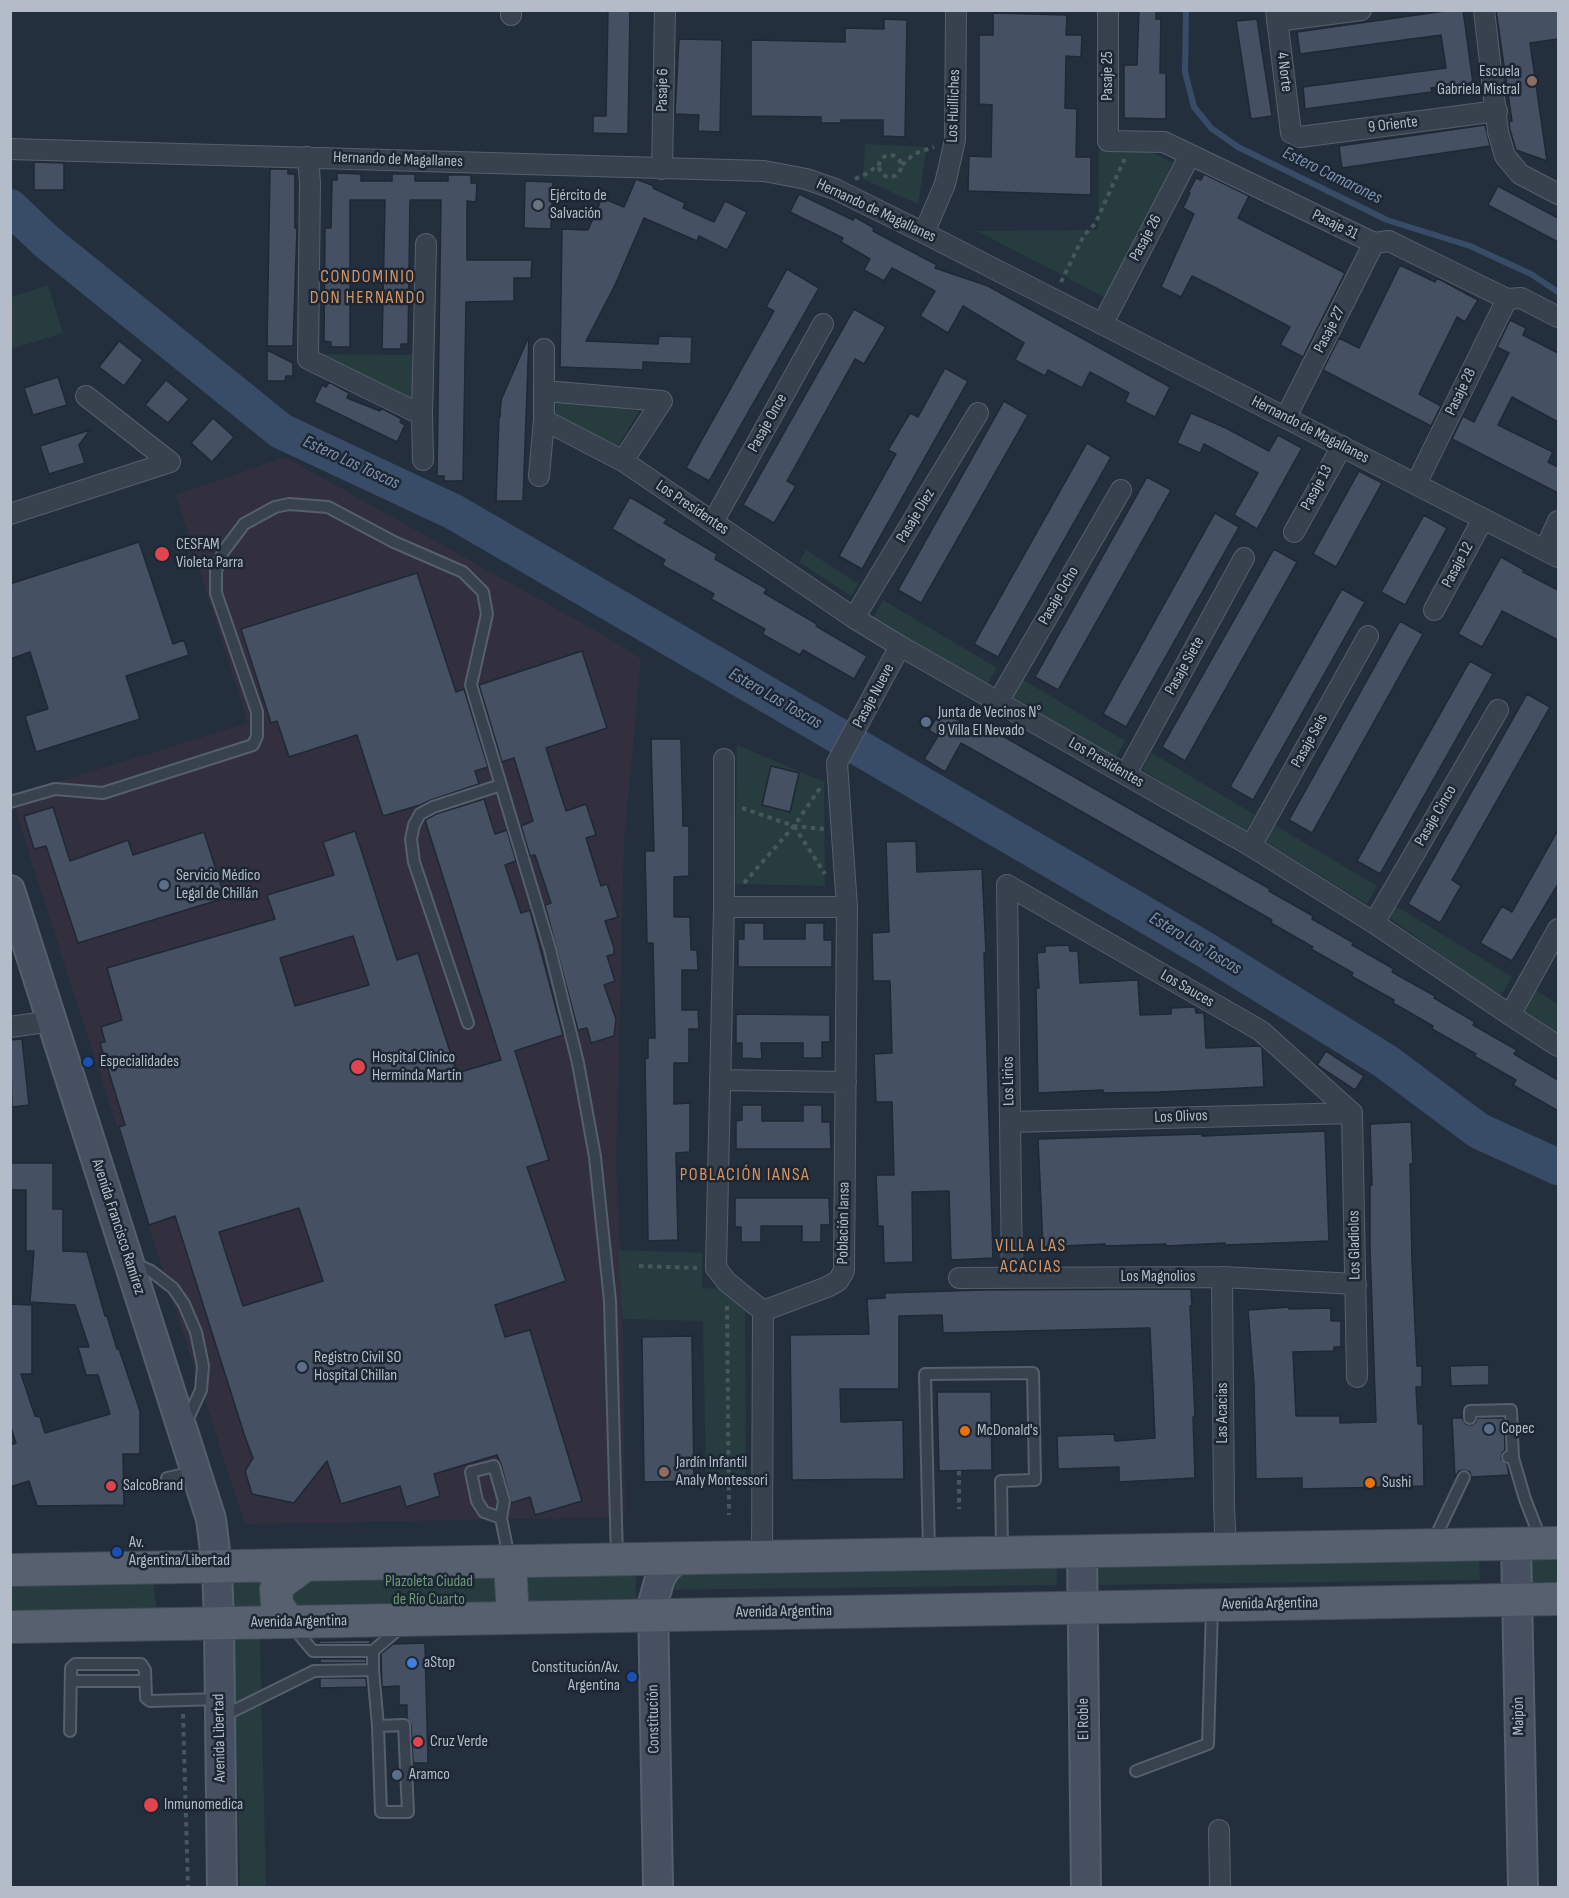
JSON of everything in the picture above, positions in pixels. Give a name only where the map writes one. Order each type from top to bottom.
[{"type":"main road","name":"Avenida Francisco Ramírez","points":[[10,890],[211,1519],[217,1567]]},
{"type":"main road","points":[[10,1570],[1539,1543]]},
{"type":"main road","name":"Maipón","points":[[1523,1887],[1517,1599],[1539,1543]]},
{"type":"main road","name":"El Roble","points":[[1082,1551],[1086,1887]]},
{"type":"main road","name":"Constitución","points":[[658,1887],[652,1614],[655,1590],[660,1578],[667,1567],[677,1559]]},
{"type":"main road","points":[[510,1562],[513,1617]]},
{"type":"main road","points":[[288,1622],[277,1604],[276,1589],[304,1566]]},
{"type":"main road","name":"Avenida Libertad","points":[[217,1567],[222,1887]]},
{"type":"main road","name":"Avenida Argentina","points":[[10,1627],[1558,1599]]},
{"type":"street","name":"Pasaje 6","points":[[662,168],[665,10]]},
{"type":"street","name":"Los Huilliches","points":[[924,233],[945,184],[955,140],[956,10]]},
{"type":"street","name":"Pasaje 25","points":[[1108,10],[1108,141]]},
{"type":"street","points":[[1277,16],[1361,10]]},
{"type":"street","points":[[1484,10],[1498,132],[1505,156],[1520,174],[1558,194]]},
{"type":"street","name":"4 Norte","points":[[1277,16],[1291,133]]},
{"type":"street","name":"9 Oriente","points":[[1291,133],[1300,137],[1497,111]]},
{"type":"street","name":"Pasaje 31","points":[[1108,141],[1164,142],[1374,243],[1389,241],[1507,299],[1521,298],[1558,317]]},
{"type":"street","name":"Hernando de Magallanes","points":[[10,149],[764,171],[807,179],[835,189],[1103,323],[1552,554]]},
{"type":"street","name":"Pasaje 26","points":[[1103,323],[1190,154]]},
{"type":"street","points":[[308,157],[310,183],[308,359],[422,416]]},
{"type":"street","name":"Pasaje 27","points":[[1286,417],[1374,243]]},
{"type":"street","points":[[423,460],[426,244]]},
{"type":"street","name":"Pasaje 28","points":[[1416,484],[1507,299]]},
{"type":"street","name":"Pasaje Once","points":[[713,522],[823,324]]},
{"type":"street","points":[[539,476],[544,420],[544,349]]},
{"type":"street","points":[[545,391],[662,401],[623,461]]},
{"type":"street","points":[[10,514],[170,462],[86,396]]},
{"type":"street","name":"Pasaje Diez","points":[[854,618],[978,413]]},
{"type":"street","name":"Los Presidentes","points":[[544,420],[623,461],[854,618],[900,646],[1251,846],[1374,923],[1558,1046]]},
{"type":"street","name":"Pasaje 13","points":[[1294,532],[1342,446]]},
{"type":"street","name":"Pasaje Ocho","points":[[998,702],[1121,490]]},
{"type":"street","name":"Pasaje 12","points":[[1434,610],[1484,520]]},
{"type":"street","points":[[1552,554],[1558,521]]},
{"type":"street","name":"Pasaje Siete","points":[[1126,774],[1244,558]]},
{"type":"street","name":"Pasaje Seis","points":[[1251,846],[1368,636]]},
{"type":"street","name":"Pasaje Nueve","points":[[837,763],[900,646]]},
{"type":"street","name":"Pasaje Cinco","points":[[1374,923],[1498,710]]},
{"type":"street","points":[[724,759],[724,907],[720,1080],[722,1275],[763,1311],[762,1557]]},
{"type":"street","name":"Población Iansa","points":[[763,1311],[827,1287],[838,1281],[844,1270],[847,907],[837,763]]},
{"type":"street","name":"Los Sauces","points":[[1007,885],[1260,1031],[1352,1113]]},
{"type":"street","name":"Los Lirios","points":[[1007,885],[1012,1276]]},
{"type":"street","points":[[724,907],[847,907]]},
{"type":"street","points":[[1510,1015],[1558,929]]},
{"type":"street","points":[[10,1027],[52,1021]]},
{"type":"street","points":[[720,1080],[846,1082]]},
{"type":"street","name":"Los Olivos","points":[[1010,1122],[1352,1113]]},
{"type":"street","name":"Los Gladiolos","points":[[1352,1113],[1358,1377]]},
{"type":"street","name":"Los Magnolios","points":[[959,1278],[1222,1277],[1356,1284]]},
{"type":"street","name":"Las Acacias","points":[[1222,1277],[1226,1549]]},
{"type":"street","points":[[1219,1830],[1220,1887]]},
{"type":"lane","points":[[10,802],[55,789],[103,793],[253,745],[257,736],[256,712],[216,593],[216,572],[223,552],[244,524],[256,515],[289,504],[328,507],[394,542],[464,572],[483,592],[487,614],[471,685],[550,949],[578,1063],[595,1157],[610,1301],[617,1560]]},
{"type":"lane","points":[[468,1023],[414,862],[411,839],[414,825],[420,814],[433,807],[501,785]]},
{"type":"lane","points":[[128,1261],[151,1271],[173,1288],[184,1304],[196,1332],[203,1366],[201,1390],[190,1414],[181,1426]]},
{"type":"lane","points":[[929,1554],[925,1374],[1033,1373],[1035,1480],[1001,1481],[1002,1553]]},
{"type":"lane","points":[[1470,1418],[1470,1411],[1511,1410],[1511,1458],[1539,1543]]},
{"type":"lane","points":[[501,1518],[484,1512],[477,1502],[471,1472],[495,1466],[504,1501],[501,1518],[510,1562]]},
{"type":"lane","points":[[167,1478],[195,1472]]},
{"type":"lane","points":[[1431,1545],[1464,1477]]},
{"type":"lane","points":[[1136,1771],[1209,1744],[1212,1605]]},
{"type":"lane","points":[[313,1651],[373,1651],[409,1620]]},
{"type":"lane","points":[[288,1622],[313,1651],[314,1671]]},
{"type":"lane","points":[[373,1651],[381,1812],[408,1812],[404,1725],[378,1726]]},
{"type":"lane","points":[[70,1731],[71,1668],[75,1664],[141,1664],[145,1670],[146,1698],[150,1701],[182,1700],[220,1708],[314,1671],[373,1670]]},
{"type":"lane","points":[[71,1681],[145,1681]]},
{"type":"path","points":[[901,165],[896,156],[890,154],[881,158],[878,167],[883,175],[890,177],[899,173],[901,165],[914,154],[955,140]]},
{"type":"path","points":[[1053,298],[1084,235],[1095,224],[1133,141]]},
{"type":"path","points":[[724,907],[794,826],[837,763]]},
{"type":"path","points":[[724,802],[794,826],[843,831]]},
{"type":"path","points":[[794,826],[847,907]]},
{"type":"path","points":[[639,1266],[722,1275],[729,1515]]},
{"type":"path","points":[[959,1471],[960,1509]]},
{"type":"path","points":[[182,1700],[188,1887]]},
{"type":"shaded area","name":"Hospital Clínico Herminda Martín","points":[[285,457],[612,640],[641,659],[624,840],[616,1164],[623,1319],[625,1517],[245,1524],[31,860],[12,796],[248,723],[176,495]]},
{"type":"green space","points":[[865,144],[927,147],[918,204],[863,179]]},
{"type":"green space","points":[[1099,144],[1137,145],[1173,163],[1106,298],[977,231],[1098,230]]},
{"type":"green space","points":[[48,285],[63,333],[11,349],[11,297]]},
{"type":"green space","points":[[319,354],[412,355],[412,400]]},
{"type":"green space","points":[[556,401],[639,411],[618,446],[556,416]]},
{"type":"green space","points":[[806,550],[859,584],[851,596],[799,562]]},
{"type":"green space","points":[[883,600],[997,668],[987,685],[873,618]]},
{"type":"green space","points":[[1022,679],[1125,741],[1115,758],[1011,696]]},
{"type":"green space","points":[[737,745],[824,782],[825,886],[735,884]]},
{"type":"green space","points":[[1152,753],[1255,815],[1245,832],[1142,770]]},
{"type":"green space","points":[[1273,824],[1377,886],[1367,904],[1264,841]]},
{"type":"green space","points":[[1396,906],[1512,977],[1500,997],[1390,918]]},
{"type":"green space","points":[[1534,989],[1558,1004],[1558,1038],[1520,1014]]},
{"type":"green space","points":[[618,1250],[702,1253],[702,1288],[745,1290],[746,1485],[706,1485],[703,1321],[623,1319]]},
{"type":"green space","points":[[1056,1543],[1057,1585],[657,1590],[656,1560]]},
{"type":"green space","points":[[1478,1543],[1480,1580],[1091,1585],[1091,1546]]},
{"type":"green space","points":[[1558,1550],[1558,1594],[1521,1595],[1520,1551]]},
{"type":"green space","name":"Plazoleta Ciudad de Río Cuarto","points":[[636,1568],[636,1607],[222,1614],[221,1576]]},
{"type":"green space","points":[[153,1580],[157,1611],[11,1613],[10,1582]]},
{"type":"green space","points":[[234,1638],[260,1638],[266,1887],[240,1887]]},
{"type":"building","points":[[608,10],[630,10],[628,134],[593,133],[593,116],[606,116]]},
{"type":"building","points":[[1139,10],[1156,10],[1156,19],[1161,19],[1160,73],[1166,73],[1166,119],[1124,118],[1124,65],[1137,65]]},
{"type":"building","points":[[1463,10],[1473,83],[1431,88],[1432,92],[1305,109],[1303,87],[1446,68],[1441,35],[1300,54],[1297,32]]},
{"type":"building","name":"Escuela Gabriela Mistral","points":[[1496,10],[1558,10],[1558,39],[1530,43],[1547,161],[1516,150],[1510,130],[1509,122],[1512,121]]},
{"type":"building","points":[[993,13],[1067,15],[1066,35],[1082,35],[1081,57],[1066,56],[1065,108],[1077,109],[1076,157],[1091,157],[1091,195],[968,191],[969,156],[991,157],[992,105],[979,104],[979,35],[993,35]]},
{"type":"building","points":[[884,19],[907,20],[905,137],[883,136],[883,120],[841,120],[841,123],[821,123],[821,117],[751,116],[751,40],[845,42],[845,28],[884,29]]},
{"type":"building","points":[[1257,19],[1272,116],[1251,119],[1236,21]]},
{"type":"building","points":[[679,39],[722,40],[720,132],[698,131],[699,115],[675,114]]},
{"type":"building","points":[[1485,125],[1490,146],[1342,168],[1339,146]]},
{"type":"building","points":[[34,162],[64,163],[64,190],[34,190]]},
{"type":"building","points":[[270,169],[288,169],[288,174],[295,174],[295,228],[297,228],[293,346],[267,346]]},
{"type":"building","points":[[337,173],[361,174],[361,181],[392,181],[392,174],[415,174],[415,181],[448,181],[448,175],[471,175],[471,183],[477,183],[476,202],[467,201],[467,260],[532,260],[531,278],[514,278],[514,301],[466,302],[463,481],[444,481],[444,476],[437,476],[441,200],[410,200],[408,344],[401,344],[401,349],[382,349],[385,200],[350,200],[350,347],[331,347],[331,342],[324,341],[325,228],[331,228],[332,180],[337,180]]},
{"type":"building","points":[[1204,174],[1249,196],[1238,218],[1345,273],[1303,357],[1280,345],[1290,327],[1192,276],[1181,297],[1161,287],[1194,214],[1183,208],[1190,193],[1188,193],[1196,178],[1201,180]]},
{"type":"building","points":[[636,179],[685,203],[683,208],[714,222],[725,201],[747,212],[727,250],[699,236],[697,241],[644,218],[615,285],[586,341],[658,344],[659,336],[692,337],[691,364],[643,362],[643,370],[560,367],[562,229],[588,230],[602,198],[624,207]]},
{"type":"building","name":"Ejército de Salvación","points":[[525,181],[553,182],[551,229],[524,228]]},
{"type":"building","points":[[1498,186],[1558,218],[1558,242],[1488,205]]},
{"type":"building","points":[[799,194],[853,220],[855,217],[874,228],[873,231],[937,265],[935,268],[988,286],[1170,387],[1155,417],[1125,402],[1129,393],[1090,372],[1082,388],[1048,370],[1045,376],[1015,360],[1024,343],[963,306],[948,333],[920,316],[935,291],[892,268],[884,281],[864,270],[870,259],[841,242],[843,238],[790,212]]},
{"type":"building","points":[[1400,265],[1435,282],[1437,278],[1478,300],[1465,322],[1457,317],[1419,394],[1441,406],[1431,426],[1323,370],[1339,338],[1359,348]]},
{"type":"building","points":[[787,269],[819,288],[709,481],[686,468],[774,311],[766,307]]},
{"type":"building","points":[[854,309],[886,327],[864,364],[855,359],[787,481],[796,486],[774,523],[743,505]]},
{"type":"building","points":[[1510,320],[1526,328],[1523,335],[1558,353],[1558,422],[1512,397],[1498,425],[1553,452],[1548,462],[1558,467],[1558,493],[1452,439],[1463,416],[1474,422],[1509,353],[1497,347]]},
{"type":"building","points":[[529,336],[523,501],[496,501],[501,400]]},
{"type":"building","points":[[119,341],[143,360],[124,386],[99,367]]},
{"type":"building","points":[[267,350],[293,363],[293,376],[286,376],[285,381],[267,381]]},
{"type":"building","points":[[945,368],[968,381],[862,569],[839,556],[896,454],[888,450],[910,413],[918,417]]},
{"type":"building","points":[[58,377],[67,405],[33,415],[24,388]]},
{"type":"building","points":[[166,380],[189,399],[168,423],[145,405]]},
{"type":"building","points":[[329,382],[349,393],[347,398],[380,411],[381,408],[402,419],[400,422],[405,425],[397,442],[314,402],[322,385],[326,387]]},
{"type":"building","points":[[1004,401],[1028,415],[921,603],[898,590]]},
{"type":"building","points":[[1191,413],[1226,428],[1269,451],[1278,435],[1302,448],[1257,529],[1234,515],[1258,473],[1204,444],[1200,453],[1177,443]]},
{"type":"building","points":[[213,418],[234,437],[212,462],[191,443]]},
{"type":"building","points":[[90,430],[79,445],[85,463],[49,474],[40,446]]},
{"type":"building","points":[[1087,443],[1111,457],[998,657],[974,644]]},
{"type":"building","points":[[1359,471],[1382,483],[1336,567],[1313,554]]},
{"type":"building","points":[[1147,477],[1171,490],[1058,690],[1035,677]]},
{"type":"building","points":[[630,497],[667,519],[664,523],[717,554],[715,559],[767,589],[764,593],[867,656],[854,679],[803,650],[800,655],[762,634],[765,629],[711,599],[714,594],[662,565],[665,560],[612,529]]},
{"type":"building","points":[[1215,513],[1239,527],[1126,727],[1103,714]]},
{"type":"building","points":[[1424,515],[1447,528],[1405,605],[1381,592]]},
{"type":"building","points":[[139,542],[173,644],[184,640],[189,655],[126,676],[140,719],[36,752],[25,716],[48,709],[30,652],[10,659],[10,584]]},
{"type":"building","points":[[1274,549],[1297,562],[1185,761],[1162,747]]},
{"type":"building","points":[[1501,557],[1524,570],[1523,572],[1558,590],[1558,640],[1502,611],[1482,647],[1458,634]]},
{"type":"building","points":[[417,573],[456,692],[464,689],[488,767],[475,771],[479,784],[383,816],[357,735],[289,757],[277,721],[271,723],[241,629]]},
{"type":"building","points":[[1342,589],[1365,602],[1253,800],[1230,787]]},
{"type":"building","points":[[1400,621],[1423,634],[1312,833],[1289,820]]},
{"type":"building","points":[[582,651],[607,728],[546,748],[566,811],[586,804],[596,835],[586,838],[601,886],[607,884],[618,917],[605,921],[614,948],[614,954],[607,956],[615,981],[604,985],[616,1019],[614,1036],[591,1043],[587,1028],[578,1030],[545,905],[551,903],[535,855],[530,856],[521,826],[533,821],[514,758],[502,762],[479,685]]},
{"type":"building","points":[[1470,661],[1493,674],[1380,874],[1357,861]]},
{"type":"building","points":[[1527,694],[1550,707],[1452,880],[1461,886],[1440,923],[1408,904]]},
{"type":"building","points":[[941,710],[983,735],[987,727],[1313,916],[1312,919],[1354,943],[1352,945],[1394,969],[1392,972],[1475,1022],[1473,1025],[1517,1050],[1514,1054],[1558,1080],[1558,1111],[1513,1085],[1516,1080],[1432,1029],[1433,1026],[1393,1003],[1394,1000],[1351,976],[1353,973],[1271,923],[1272,920],[961,743],[945,772],[924,759],[938,736],[929,730]]},
{"type":"building","points":[[651,739],[681,739],[683,826],[689,826],[689,876],[674,877],[674,917],[690,917],[691,950],[697,950],[698,970],[682,970],[682,1010],[698,1010],[699,1029],[689,1029],[689,1063],[674,1063],[674,1104],[690,1103],[690,1152],[676,1153],[678,1240],[648,1241],[645,1059],[648,1058],[648,1038],[655,1038],[653,943],[647,943],[645,851],[654,851]]},
{"type":"building","points":[[771,766],[799,773],[790,812],[762,805]]},
{"type":"building","points":[[484,799],[495,834],[507,830],[516,861],[505,865],[521,913],[530,910],[563,1035],[515,1051],[549,1160],[527,1167],[566,1281],[495,1305],[505,1337],[530,1330],[582,1501],[535,1515],[530,1497],[511,1503],[497,1455],[434,1474],[440,1496],[406,1507],[400,1486],[341,1504],[327,1461],[294,1503],[252,1494],[245,1471],[253,1458],[175,1216],[149,1225],[119,1127],[125,1125],[100,1043],[105,1042],[101,1027],[122,1020],[107,968],[275,919],[267,895],[334,875],[323,842],[355,831],[397,960],[418,953],[457,1073],[501,1060],[425,820],[436,814]],"holes":[[[353,936],[369,985],[295,1006],[280,958]],[[299,1208],[323,1281],[243,1306],[219,1232]]]},
{"type":"building","name":"Servicio Médico Legal de Chillán","points":[[53,807],[70,861],[128,840],[133,855],[204,832],[225,898],[78,943],[46,846],[34,849],[24,816]]},
{"type":"building","points":[[1558,830],[1558,884],[1512,961],[1480,943],[1502,906],[1512,912]]},
{"type":"building","points":[[916,841],[917,872],[982,869],[993,1258],[951,1260],[949,1191],[912,1192],[913,1262],[884,1263],[883,1226],[878,1226],[876,1175],[894,1175],[892,1102],[876,1102],[874,1054],[892,1053],[890,981],[873,981],[872,933],[889,932],[886,842]]},
{"type":"building","points":[[744,923],[764,923],[764,939],[805,939],[805,923],[824,923],[824,940],[832,940],[832,967],[738,967],[738,939],[744,939]]},
{"type":"building","points":[[1069,945],[1070,951],[1078,951],[1080,983],[1138,980],[1140,1015],[1171,1014],[1171,1008],[1195,1007],[1196,1013],[1204,1013],[1206,1048],[1260,1046],[1264,1087],[1159,1092],[1103,1093],[1103,1090],[1038,1093],[1037,953],[1045,952],[1045,946]]},
{"type":"building","points":[[736,1014],[830,1015],[830,1042],[822,1042],[822,1058],[803,1058],[803,1043],[761,1043],[762,1059],[742,1058],[742,1043],[736,1043]]},
{"type":"building","points":[[22,1039],[29,1105],[12,1107],[10,1040]]},
{"type":"building","points":[[1326,1051],[1364,1076],[1355,1090],[1317,1065]]},
{"type":"building","points":[[742,1105],[762,1105],[762,1121],[803,1121],[803,1105],[822,1105],[822,1122],[830,1122],[831,1149],[736,1149],[736,1121],[742,1120]]},
{"type":"building","points":[[1411,1122],[1412,1261],[1417,1366],[1422,1366],[1422,1387],[1416,1387],[1418,1424],[1423,1424],[1424,1486],[1302,1489],[1302,1478],[1256,1479],[1254,1384],[1248,1310],[1289,1307],[1289,1309],[1331,1308],[1331,1321],[1341,1321],[1341,1347],[1334,1347],[1334,1351],[1293,1352],[1296,1416],[1340,1416],[1340,1423],[1376,1422],[1370,1248],[1370,1185],[1372,1185],[1370,1124]]},
{"type":"building","points":[[1325,1131],[1329,1241],[1225,1245],[1225,1243],[1166,1246],[1166,1244],[1106,1246],[1105,1244],[1043,1247],[1038,1139]]},
{"type":"building","points":[[10,1163],[53,1163],[53,1209],[63,1209],[63,1251],[87,1252],[105,1316],[107,1316],[140,1411],[140,1454],[123,1454],[124,1505],[37,1506],[29,1481],[10,1487],[10,1445],[16,1443],[10,1425],[10,1304],[32,1305],[32,1374],[21,1374],[35,1416],[40,1417],[45,1433],[110,1414],[98,1375],[86,1375],[78,1347],[89,1347],[75,1305],[30,1302],[34,1251],[26,1251],[26,1190],[10,1190]]},
{"type":"building","points":[[735,1198],[829,1198],[830,1225],[821,1225],[821,1242],[802,1242],[802,1226],[761,1226],[761,1242],[741,1242],[741,1227],[735,1227]]},
{"type":"building","points":[[1191,1289],[1195,1478],[1119,1482],[1119,1467],[1058,1469],[1057,1436],[1114,1434],[1115,1441],[1155,1438],[1150,1328],[943,1333],[942,1315],[899,1316],[899,1389],[840,1389],[841,1422],[903,1420],[904,1479],[792,1480],[790,1335],[869,1334],[867,1299],[885,1298],[885,1293]]},
{"type":"building","points":[[692,1336],[694,1481],[644,1482],[642,1337]]},
{"type":"building","points":[[1489,1365],[1489,1385],[1451,1386],[1450,1366]]},
{"type":"building","name":"McDonald's","points":[[937,1392],[991,1392],[992,1470],[939,1471]]},
{"type":"building","points":[[1452,1418],[1462,1418],[1466,1424],[1471,1425],[1476,1422],[1477,1418],[1504,1418],[1505,1450],[1501,1459],[1507,1464],[1509,1475],[1471,1477],[1470,1472],[1464,1470],[1459,1471],[1455,1477]]},
{"type":"building","points":[[370,1640],[370,1644],[319,1644],[319,1641]]},
{"type":"building","points":[[425,1643],[428,1763],[413,1763],[411,1725],[407,1718],[407,1705],[399,1705],[399,1686],[382,1687],[381,1654],[393,1644]]},
{"type":"building","points":[[320,1659],[366,1659],[366,1663],[320,1663]]},
{"type":"building","points":[[320,1678],[366,1678],[367,1687],[320,1688]]},
{"type":"waterway","name":"Estero Camarones","points":[[1186,10],[1185,72],[1194,107],[1211,128],[1238,147],[1387,220],[1470,246],[1531,274],[1558,292]]},
{"type":"waterway","name":"Estero Las Toscas","points":[[10,207],[47,242],[281,431],[454,512],[1204,949],[1385,1061],[1479,1131],[1558,1167]]},
{"type":"place","name":"Escuela Gabriela Mistral","points":[[1532,81]]},
{"type":"place","name":"Ejército de Salvación","points":[[538,205]]},
{"type":"place","name":"CESFAM Violeta Parra","points":[[162,554]]},
{"type":"place","name":"Junta de Vecinos N° 9 Villa El Nevado","points":[[926,722]]},
{"type":"place","name":"Servicio Médico Legal de Chillán","points":[[164,885]]},
{"type":"place","name":"Especialidades","points":[[88,1062]]},
{"type":"place","name":"Hospital Clínico Herminda Martín","points":[[358,1067]]},
{"type":"place","name":"Registro Civil SO Hospital Chillan","points":[[302,1367]]},
{"type":"place","name":"Copec","points":[[1489,1429]]},
{"type":"place","name":"McDonald's","points":[[965,1431]]},
{"type":"place","name":"Jardín Infantil Analy Montessori","points":[[664,1472]]},
{"type":"place","name":"Sushi","points":[[1370,1483]]},
{"type":"place","name":"SalcoBrand","points":[[111,1486]]},
{"type":"place","name":"Av. Argentina/Libertad","points":[[117,1552]]},
{"type":"place","name":"aStop","points":[[412,1663]]},
{"type":"place","name":"Constitución/Av. Argentina","points":[[632,1677]]},
{"type":"place","name":"Cruz Verde","points":[[418,1742]]},
{"type":"place","name":"Aramco","points":[[397,1775]]},
{"type":"place","name":"Inmunomedica","points":[[151,1805]]},
{"type":"district","name":"CONDOMINIO DON HERNANDO","points":[[368,287]]},
{"type":"district","name":"POBLACIÓN IANSA","points":[[745,1175]]},
{"type":"district","name":"VILLA LAS ACACIAS","points":[[1031,1256]]}]
